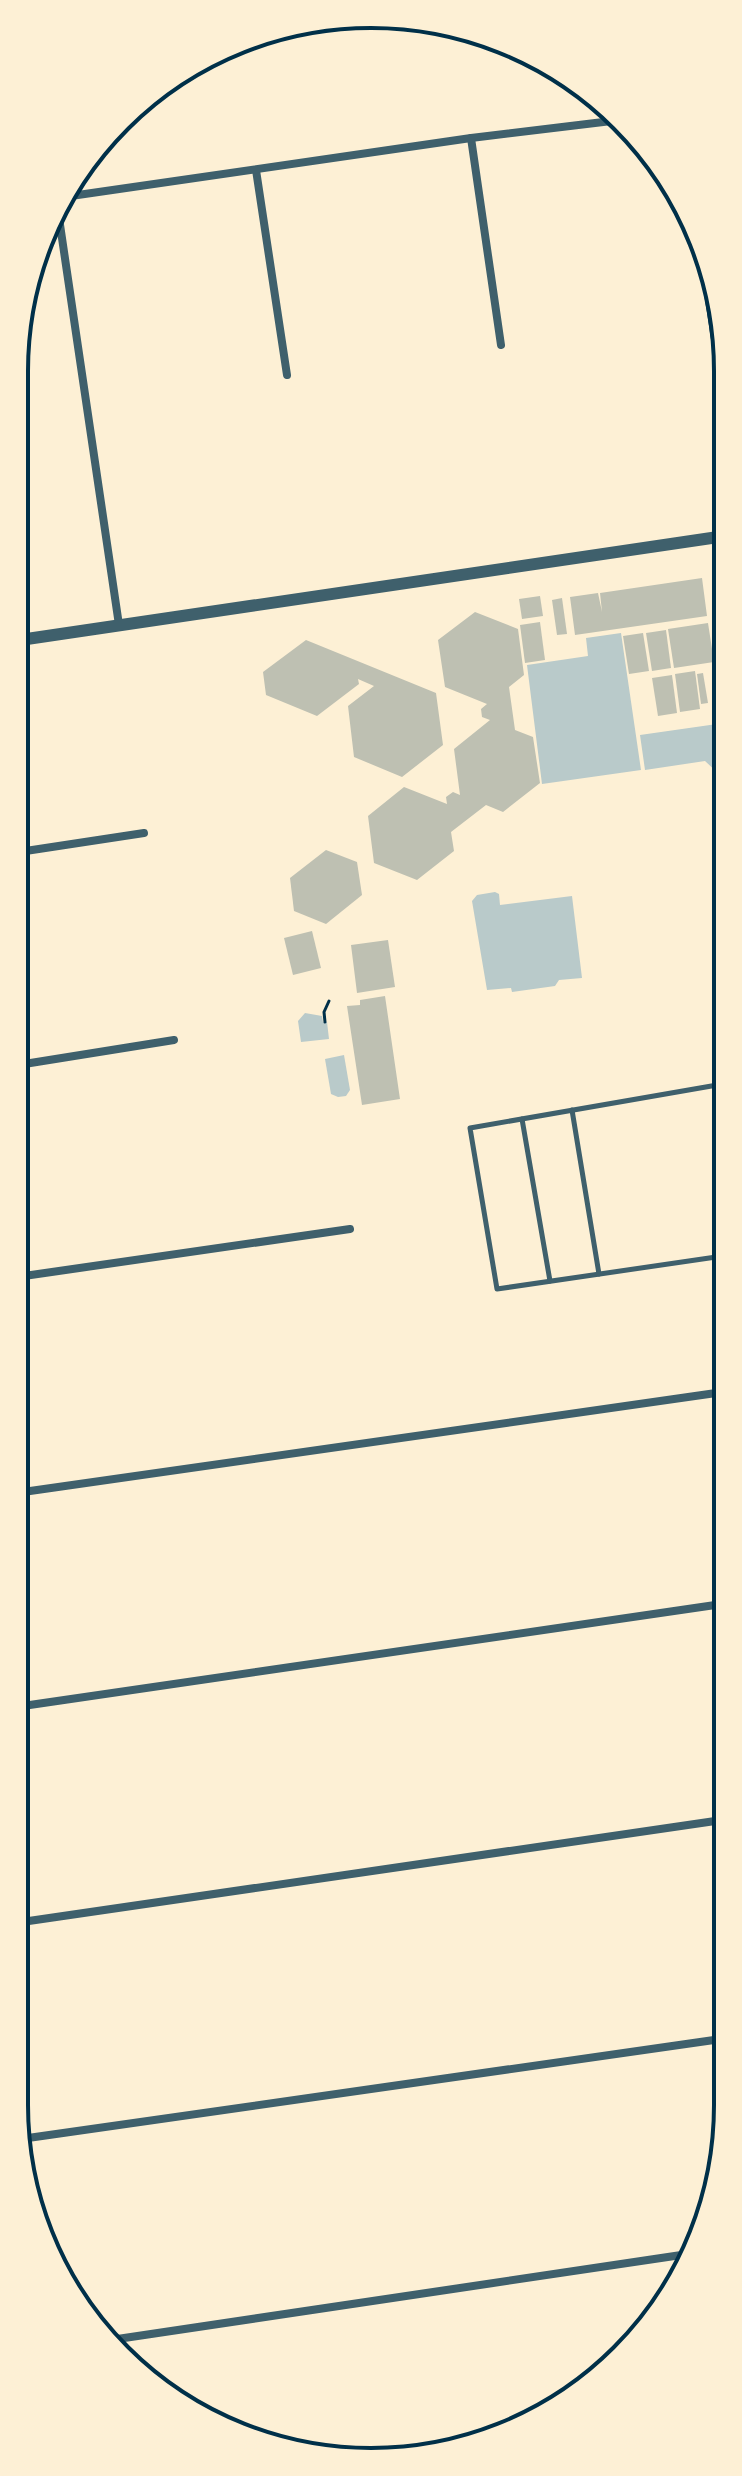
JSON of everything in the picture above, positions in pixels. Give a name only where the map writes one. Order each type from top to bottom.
[{"type":"street","points":[[76,195],[471,138],[607,122]]},
{"type":"street","points":[[471,138],[501,345]]},
{"type":"street","points":[[256,170],[287,375]]},
{"type":"street","points":[[60,226],[119,625]]},
{"type":"street","points":[[28,639],[714,538]]},
{"type":"street","points":[[28,851],[144,833]]},
{"type":"street","points":[[28,1063],[174,1040]]},
{"type":"street","points":[[28,1275],[350,1229]]},
{"type":"street","points":[[28,1491],[714,1393]]},
{"type":"street","points":[[28,1705],[714,1605]]},
{"type":"street","points":[[28,1921],[714,1821]]},
{"type":"street","points":[[30,2138],[714,2040]]},
{"type":"street","points":[[120,2339],[680,2255]]},
{"type":"lane","points":[[714,1086],[470,1128],[497,1289],[714,1257]]},
{"type":"lane","points":[[572,1110],[599,1274]]},
{"type":"lane","points":[[522,1119],[550,1281]]},
{"type":"path","points":[[325,1022],[324,1012],[329,1001]]},
{"type":"shaded area","points":[[621,633],[641,770],[542,784],[527,665],[588,656],[586,638]]},
{"type":"shaded area","points":[[714,724],[714,769],[705,761],[645,770],[640,735]]},
{"type":"shaded area","points":[[499,894],[500,905],[572,896],[582,978],[559,980],[555,986],[512,992],[511,988],[487,990],[472,901],[477,895]]},
{"type":"shaded area","points":[[305,1013],[322,1016],[323,1022],[327,1022],[329,1039],[301,1042],[298,1021]]},
{"type":"shaded area","points":[[344,1055],[350,1090],[346,1096],[338,1097],[331,1094],[325,1059]]},
{"type":"building","points":[[702,578],[707,616],[575,635],[570,597],[598,593],[602,612],[600,593]]},
{"type":"building","points":[[540,596],[543,616],[522,619],[519,599]]},
{"type":"building","points":[[562,598],[567,634],[557,635],[552,600]]},
{"type":"building","points":[[475,612],[518,629],[524,675],[509,687],[515,730],[533,737],[540,783],[503,812],[486,805],[451,832],[454,851],[417,880],[374,863],[368,816],[404,787],[447,804],[446,797],[453,792],[460,795],[454,749],[490,720],[482,717],[481,709],[487,704],[445,687],[438,640]]},
{"type":"building","points":[[540,622],[545,660],[525,663],[520,625]]},
{"type":"building","points":[[708,623],[714,662],[674,668],[668,629]]},
{"type":"building","points":[[666,630],[671,668],[652,671],[646,633]]},
{"type":"building","points":[[643,633],[649,671],[629,674],[623,636]]},
{"type":"building","points":[[306,640],[436,693],[443,745],[402,777],[354,757],[348,706],[374,686],[358,679],[359,684],[317,716],[266,695],[263,672]]},
{"type":"building","points":[[695,671],[700,709],[680,712],[675,674]]},
{"type":"building","points":[[703,673],[708,703],[701,704],[697,674]]},
{"type":"building","points":[[672,675],[677,713],[658,716],[652,678]]},
{"type":"building","points":[[326,850],[357,862],[362,895],[326,924],[294,911],[290,878]]},
{"type":"building","points":[[312,931],[321,968],[293,975],[284,938]]},
{"type":"building","points":[[388,940],[395,987],[357,993],[351,945]]},
{"type":"building","points":[[385,996],[400,1099],[362,1105],[347,1006],[360,1005],[360,1000]]}]
